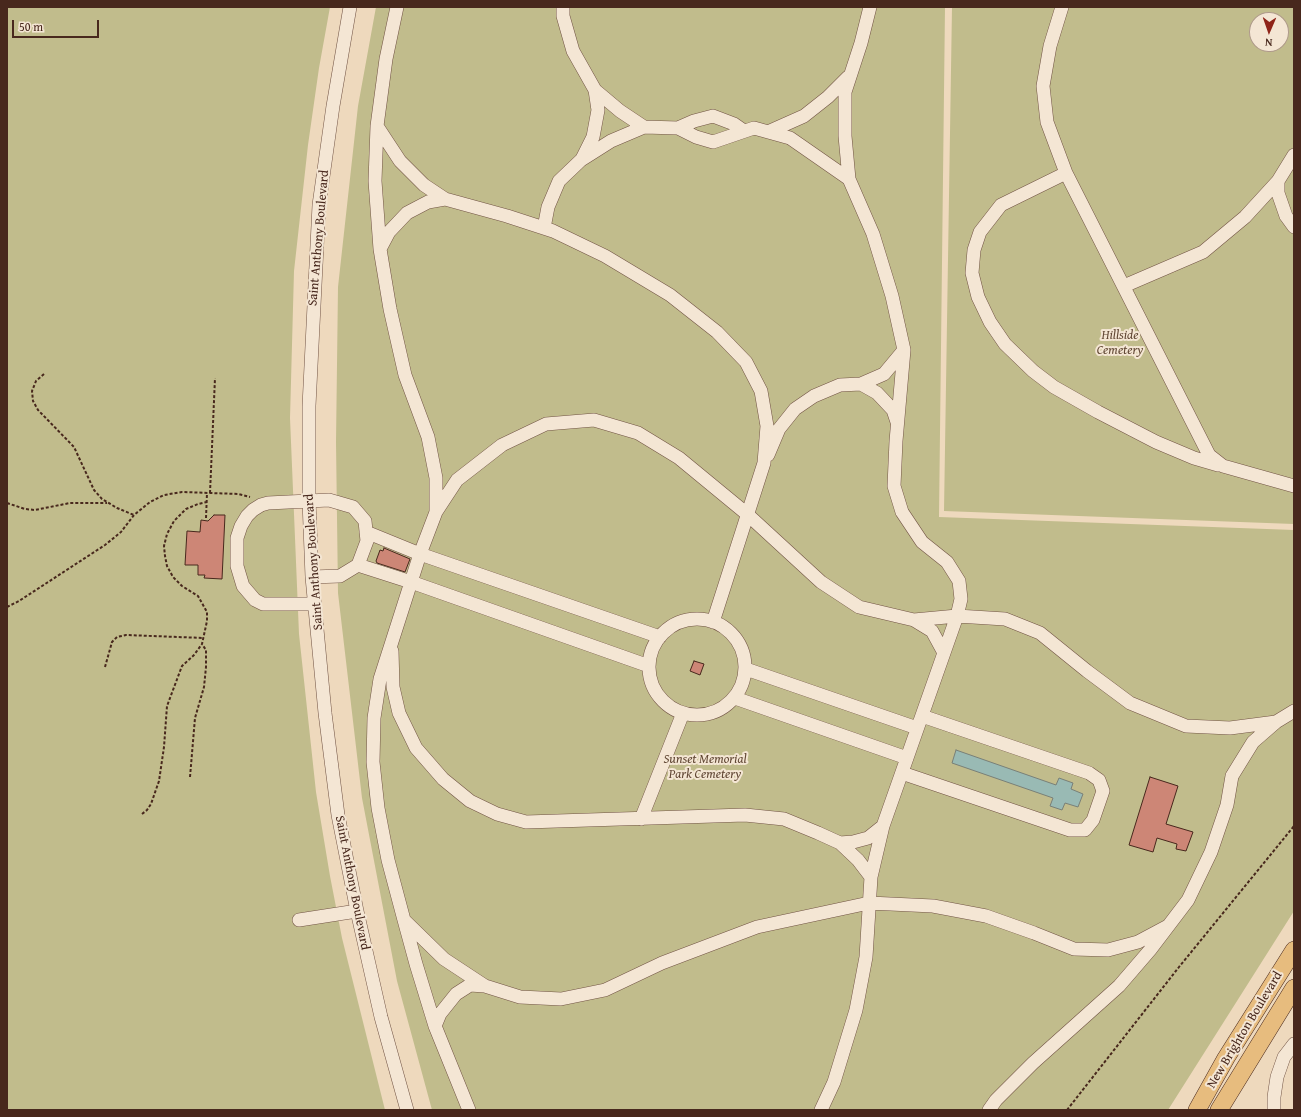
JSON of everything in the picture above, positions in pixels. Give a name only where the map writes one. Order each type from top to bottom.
[{"type":"main road","name":"New Brighton Boulevard","points":[[1197,1110],[1226,1058],[1294,950]]},
{"type":"main road","name":"New Brighton Boulevard","points":[[1219,1110],[1294,988]]},
{"type":"street","name":"Saint Anthony Boulevard","points":[[350,7],[333,106],[319,205],[309,406],[309,501],[312,577],[325,713],[338,815],[357,911],[381,1017],[407,1110]]},
{"type":"street","points":[[397,7],[386,59],[377,126],[375,182],[380,249],[390,309],[405,375],[428,437],[436,478],[436,512]]},
{"type":"street","points":[[563,7],[563,16],[574,51],[595,90],[598,110],[593,137],[581,160]]},
{"type":"street","points":[[821,1110],[834,1082],[856,1010],[866,957],[871,877],[884,826],[957,616],[961,599],[959,581],[946,562],[922,542],[902,512],[894,486],[904,350],[892,296],[872,234],[848,178],[845,136],[845,92],[861,43],[870,7]]},
{"type":"street","points":[[1062,7],[1050,46],[1043,86],[1047,122],[1066,173],[1209,455],[1223,466]]},
{"type":"street","points":[[768,132],[804,116],[828,97],[850,74]]},
{"type":"street","points":[[595,90],[620,111],[644,127]]},
{"type":"street","points":[[678,128],[694,121],[713,116],[734,124],[744,132]]},
{"type":"street","points":[[377,126],[400,161],[424,185],[445,199],[544,228],[605,256],[670,295],[717,332],[746,362],[761,391],[767,426],[764,463]]},
{"type":"street","points":[[544,228],[548,207],[559,181],[581,160],[611,141],[644,127],[678,128],[696,137],[713,142],[754,128],[790,138],[848,178]]},
{"type":"street","points":[[1124,286],[1203,252],[1245,218],[1278,182],[1294,155]]},
{"type":"street","points":[[1066,173],[1002,206],[980,232],[974,250],[972,273],[978,298],[990,322],[1006,344],[1033,371],[1054,387],[1156,442],[1194,458],[1294,486]]},
{"type":"street","points":[[1278,182],[1278,193],[1286,216],[1294,227]]},
{"type":"street","points":[[380,249],[389,232],[407,213],[428,202],[445,199]]},
{"type":"street","points":[[713,622],[764,463],[779,429],[796,409],[814,396],[840,385],[861,384],[884,374],[904,350]]},
{"type":"street","points":[[861,384],[878,393],[893,410],[898,424]]},
{"type":"street","points":[[470,1110],[435,1026],[416,964],[388,860],[380,816],[373,762],[374,718],[380,679],[420,554],[436,512],[457,480],[502,445],[546,424],[594,420],[638,433],[679,458],[747,514],[821,582],[859,607],[914,620],[932,631],[944,653]]},
{"type":"street","points":[[312,577],[340,576],[358,565],[367,541],[365,521],[353,507],[329,500],[268,503],[253,510],[241,526],[237,538],[236,566],[243,586],[255,600],[263,604],[315,604]]},
{"type":"street","points":[[366,532],[420,554],[660,637]]},
{"type":"street","points":[[358,565],[411,582],[649,666]]},
{"type":"street","points":[[914,620],[957,616],[1005,619],[1040,633],[1130,703],[1186,726],[1230,728],[1276,722]]},
{"type":"street","points":[[703,619],[713,622],[722,626],[739,642],[744,654],[746,669],[743,682],[735,698],[723,708],[708,714],[694,715],[674,710],[658,696],[649,674],[652,649],[660,637],[673,625],[687,620],[703,619]]},
{"type":"street","points":[[392,641],[393,687],[399,714],[416,748],[443,779],[470,801],[497,814],[526,822],[745,815],[784,819],[840,844],[858,860],[871,877]]},
{"type":"street","points":[[746,669],[917,728]]},
{"type":"street","points":[[735,698],[907,758]]},
{"type":"street","points":[[989,1110],[996,1100],[1033,1063],[1119,986],[1150,950],[1188,900],[1212,852],[1227,805],[1232,776],[1253,742],[1276,722],[1294,711]]},
{"type":"street","points":[[641,819],[683,713]]},
{"type":"street","points":[[902,773],[1070,830],[1085,830],[1093,820],[1096,813],[1103,791],[1099,780],[1089,773],[922,716]]},
{"type":"street","points":[[840,844],[868,838],[884,826]]},
{"type":"street","points":[[404,920],[444,959],[485,986],[520,998],[561,999],[605,990],[662,963],[757,927],[869,903],[933,906],[986,916],[1074,949],[1108,950],[1138,942],[1168,926]]},
{"type":"street","points":[[299,920],[357,911]]},
{"type":"street","points":[[435,1026],[440,1014],[456,994],[470,985],[485,986]]},
{"type":"street","points":[[1274,1110],[1277,1077],[1284,1057],[1294,1044]]},
{"type":"path","points":[[44,374],[36,381],[32,391],[33,401],[38,410],[74,447],[94,490],[102,499],[117,508],[134,515]]},
{"type":"path","points":[[206,518],[209,493],[215,378]]},
{"type":"path","points":[[7,606],[19,601],[100,548],[120,532],[134,515],[150,502],[164,495],[182,492],[238,494],[250,497],[261,505]]},
{"type":"path","points":[[142,814],[151,804],[159,781],[164,747],[166,713],[178,673],[182,666],[194,655],[202,644],[207,621],[207,612],[198,596],[182,586],[173,577],[167,566],[164,546],[167,534],[174,521],[186,509],[207,502]]},
{"type":"path","points":[[7,503],[25,509],[35,510],[70,503],[108,503]]},
{"type":"path","points":[[105,667],[112,642],[117,638],[126,635],[204,638]]},
{"type":"path","points":[[190,777],[195,718],[204,687],[206,667],[206,650],[202,644]]},
{"type":"path","points":[[1067,1110],[1179,967],[1294,826]]},
{"type":"green space","points":[[7,7],[330,7],[319,68],[308,145],[294,271],[290,418],[299,634],[316,792],[330,876],[342,938],[385,1110],[7,1110]]},
{"type":"green space","name":"Sunset Memorial Park Cemetery","points":[[376,7],[945,7],[939,517],[1294,530],[1294,911],[1168,1110],[432,1110],[397,981],[362,798],[338,593],[336,442],[338,287],[358,106]]},
{"type":"green space","name":"Hillside Cemetery","points":[[952,7],[1294,7],[1294,524],[944,511]]},
{"type":"water","points":[[956,750],[1056,785],[1059,778],[1073,783],[1071,789],[1083,794],[1078,807],[1065,803],[1062,810],[1050,806],[1053,798],[952,763]]},
{"type":"building","points":[[214,515],[225,515],[222,579],[204,578],[205,575],[198,575],[198,565],[185,565],[187,531],[200,532],[201,520],[208,521]]},
{"type":"building","points":[[384,548],[410,559],[405,572],[377,563],[376,561],[380,550],[383,551]]},
{"type":"building","points":[[694,661],[704,664],[700,675],[690,671]]},
{"type":"building","points":[[1150,777],[1178,786],[1166,824],[1193,832],[1186,851],[1176,849],[1177,844],[1157,838],[1153,852],[1129,845]]}]
